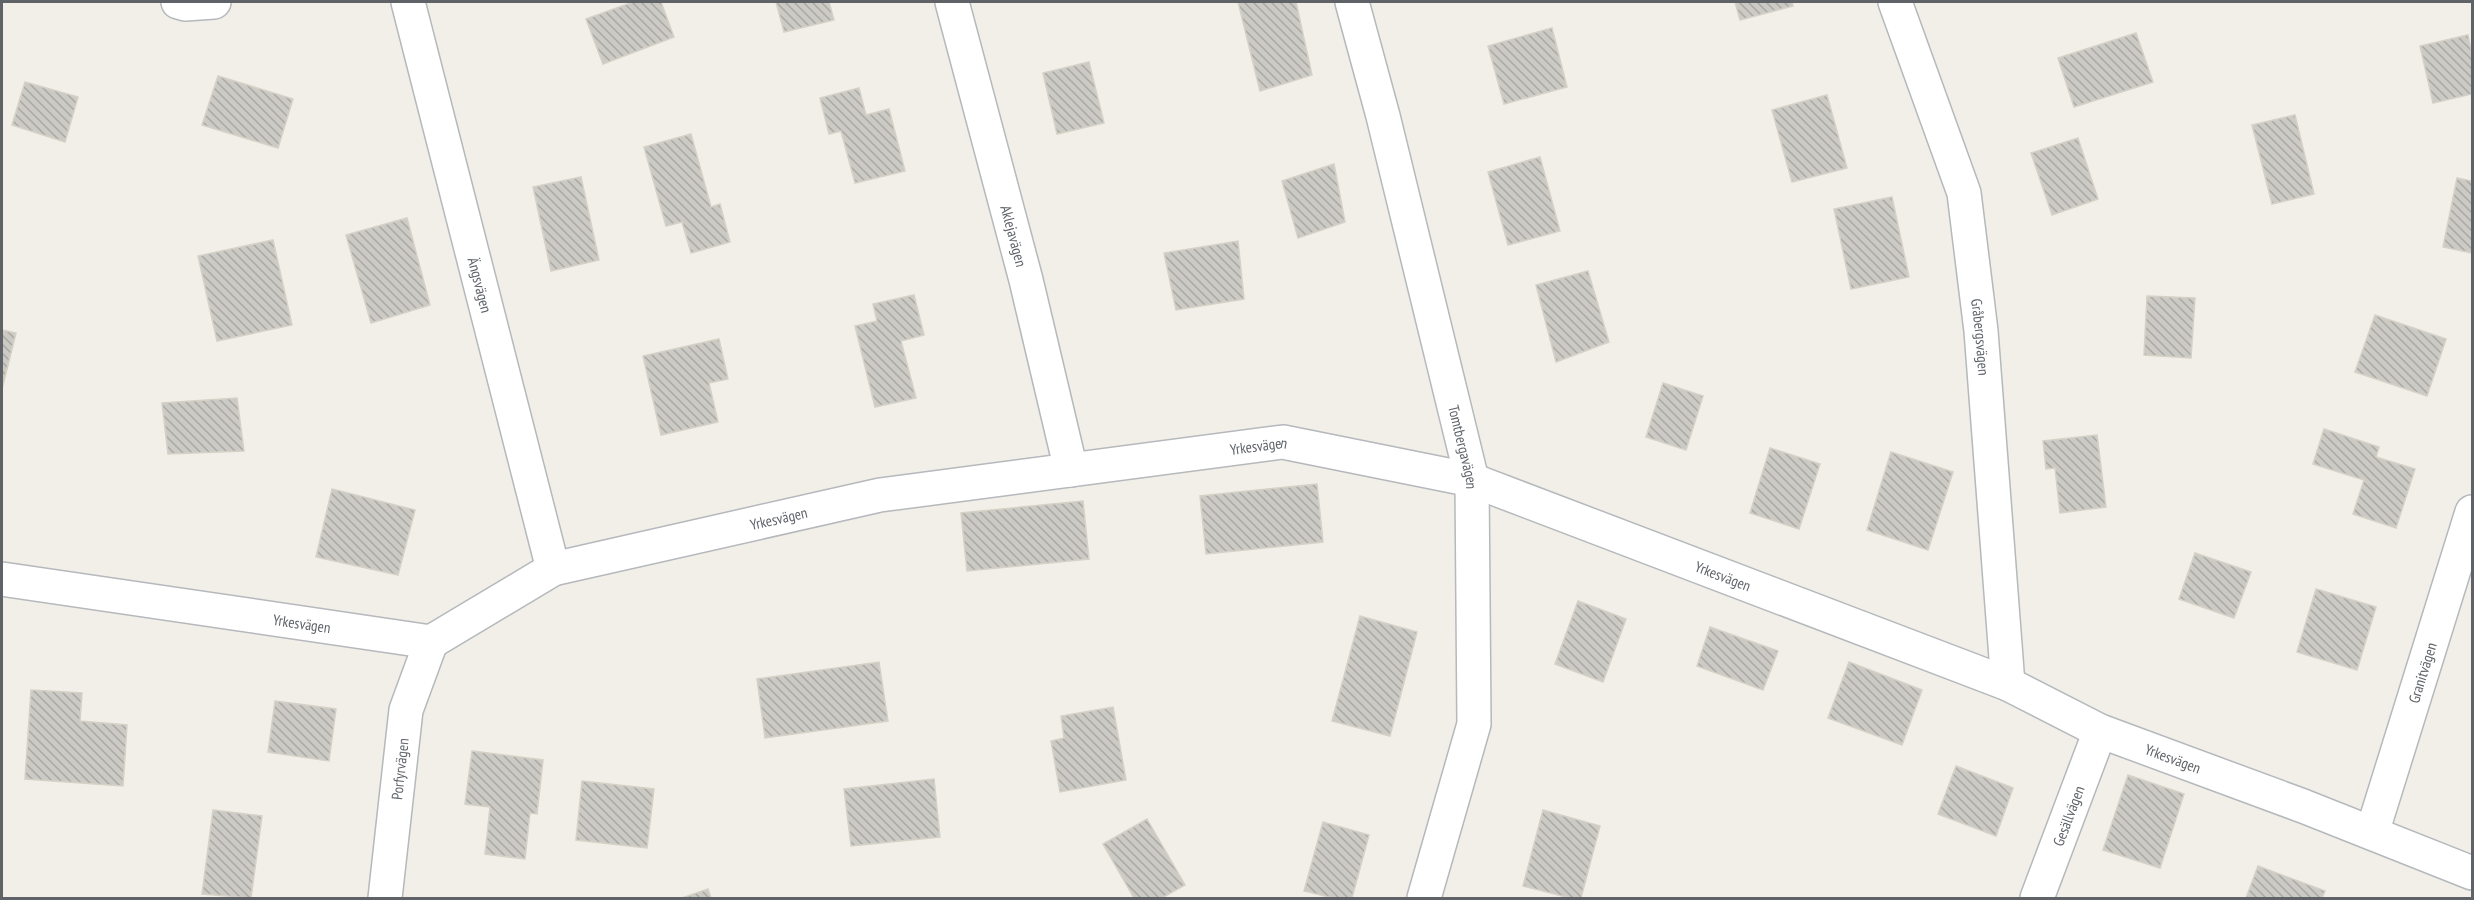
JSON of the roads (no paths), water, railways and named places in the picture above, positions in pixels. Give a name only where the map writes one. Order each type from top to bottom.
[{"type":"street","points":[[178,2],[185,4],[214,2]]},
{"type":"street","name":"Ängsvägen","points":[[408,2],[553,569]]},
{"type":"street","name":"Aklejavägen","points":[[952,2],[1026,280],[1071,470]]},
{"type":"street","name":"Tomtbergavägen","points":[[1352,2],[1383,116],[1472,480],[1474,724],[1424,898]]},
{"type":"street","name":"Gråbergsvägen","points":[[1895,2],[1964,193],[1981,331],[2008,684]]},
{"type":"street","name":"Yrkesvägen","points":[[2,579],[431,642],[553,569],[880,495],[1283,442],[1472,480],[2008,684],[2100,731],[2472,873]]},
{"type":"street","name":"Granitvägen","points":[[2372,833],[2472,512]]},
{"type":"street","name":"Porfyrvägen","points":[[385,898],[406,710],[431,642]]},
{"type":"street","name":"Gesällvägen","points":[[2037,898],[2100,731]]}]
